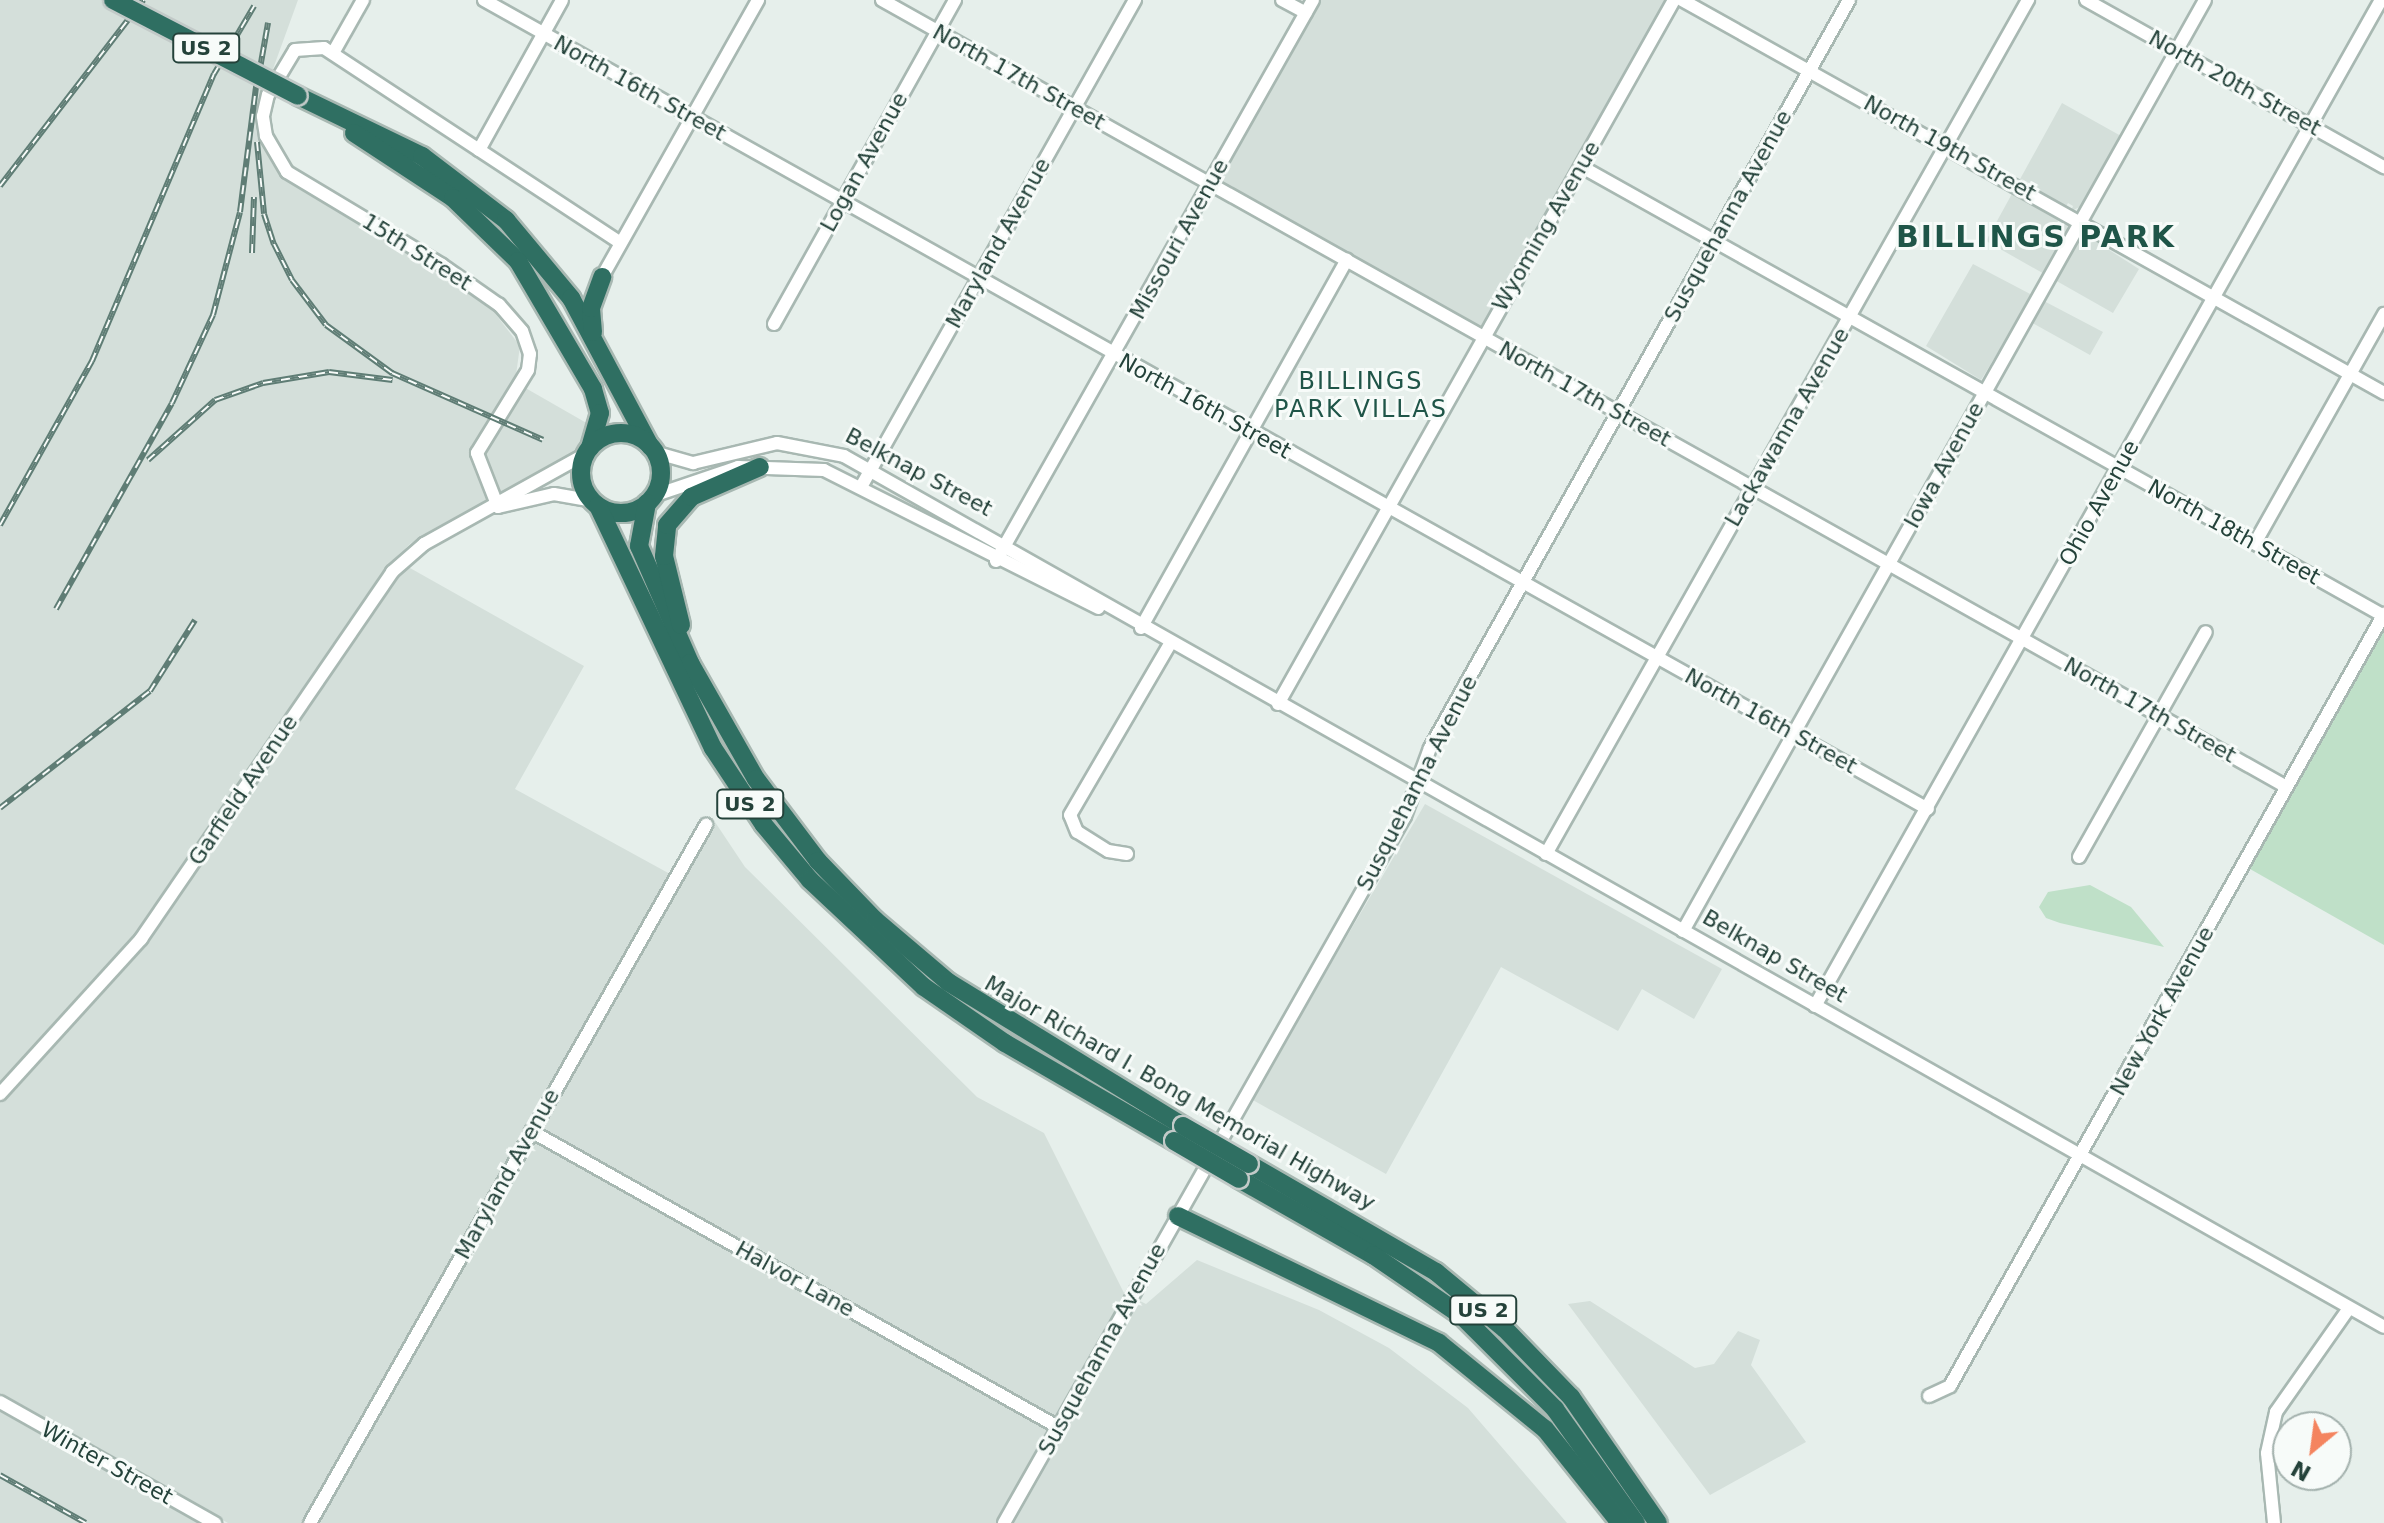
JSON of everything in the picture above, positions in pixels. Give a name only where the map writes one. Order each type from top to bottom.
[{"type":"highway","name":"US 2","points":[[113,0],[298,96],[401,144],[448,174],[506,220],[555,276],[594,339],[652,449],[660,470],[650,500]]},
{"type":"highway","name":"US 2","points":[[298,96],[453,198],[518,261],[559,323],[596,397],[600,413],[582,484],[595,504]]},
{"type":"highway","points":[[555,276],[577,285],[602,277]]},
{"type":"highway","points":[[594,339],[591,308],[602,277]]},
{"type":"highway","points":[[588,451],[619,433],[652,449]]},
{"type":"highway","points":[[693,670],[664,556],[667,525],[691,497],[760,467]]},
{"type":"highway","points":[[595,504],[628,512],[650,500]]},
{"type":"highway","name":"Major Richard I. Bong Memorial Highway","points":[[650,500],[639,546],[693,670],[763,789],[818,861],[875,920],[987,1010],[1178,1134]]},
{"type":"highway","name":"Major Richard I. Bong Memorial Highway","points":[[595,504],[713,748],[764,825],[810,880],[924,987],[1005,1043],[1436,1272],[1505,1329],[1581,1409],[1658,1523]]},
{"type":"highway","name":"Major Richard I. Bong Memorial Highway","points":[[1244,1171],[1462,1316],[1555,1409],[1636,1523]]},
{"type":"highway","points":[[1178,1216],[1439,1343],[1545,1429],[1620,1523]]},
{"type":"street","points":[[363,0],[333,53],[621,243]]},
{"type":"street","name":"North 16th Street","points":[[484,0],[1928,809]]},
{"type":"street","points":[[479,150],[562,0]]},
{"type":"street","points":[[602,277],[758,0]]},
{"type":"street","name":"North 17th Street","points":[[882,0],[2287,787]]},
{"type":"street","name":"Logan Avenue","points":[[774,324],[955,0]]},
{"type":"street","name":"Maryland Avenue","points":[[861,487],[1135,0]]},
{"type":"street","points":[[1282,0],[1306,13]]},
{"type":"street","name":"Missouri Avenue","points":[[996,561],[1313,0]]},
{"type":"street","name":"Wyoming Avenue","points":[[1278,704],[1482,336],[1582,167],[1674,0]]},
{"type":"street","name":"North 19th Street","points":[[1682,0],[1946,145],[2384,393]]},
{"type":"street","name":"Susquehanna Avenue","points":[[1004,1523],[1405,816],[1415,781],[1522,583],[1849,0]]},
{"type":"street","name":"Lackawanna Avenue","points":[[1546,854],[2028,0]]},
{"type":"street","name":"North 20th Street","points":[[2086,0],[2384,167]]},
{"type":"street","name":"Iowa Avenue","points":[[1683,931],[2205,0]]},
{"type":"street","name":"Ohio Avenue","points":[[1815,1006],[2381,0]]},
{"type":"street","name":"15th Street","points":[[333,53],[308,46],[289,57],[265,103],[268,144],[298,180],[442,265],[518,325],[529,349],[529,366],[477,455],[498,507]]},
{"type":"street","name":"North 18th Street","points":[[1582,167],[2384,615]]},
{"type":"street","points":[[1141,628],[1347,260]]},
{"type":"street","points":[[2255,543],[2384,314]]},
{"type":"street","name":"Belknap Street","points":[[652,449],[693,463],[761,445],[799,445],[829,450],[871,470],[1005,545],[1141,628],[2384,1327]]},
{"type":"street","name":"Garfield Avenue","points":[[0,1094],[141,939],[392,572],[424,544],[498,507],[588,451]]},
{"type":"street","name":"Belknap Street","points":[[650,500],[711,473],[760,467],[812,467],[861,487],[996,561],[1141,628]]},
{"type":"street","name":"Garfield Avenue","points":[[498,507],[554,494],[595,504]]},
{"type":"street","name":"New York Avenue","points":[[1929,1396],[1950,1386],[2384,615]]},
{"type":"street","points":[[2079,857],[2206,632]]},
{"type":"street","points":[[1127,854],[1108,851],[1077,832],[1070,815],[1170,644]]},
{"type":"street","name":"Maryland Avenue","points":[[310,1523],[706,825]]},
{"type":"street","name":"Halvor Lane","points":[[531,1131],[1058,1427]]},
{"type":"street","points":[[2274,1523],[2267,1478],[2276,1412],[2349,1308]]},
{"type":"street","name":"Winter Street","points":[[0,1402],[215,1523]]},
{"type":"shaded area","points":[[0,0],[298,0],[261,102],[261,143],[273,165],[313,197],[428,264],[491,308],[520,346],[515,382],[590,425],[571,455],[411,543],[394,559],[584,666],[515,789],[681,880],[715,822],[745,867],[977,1097],[1044,1133],[1125,1295],[998,1523],[228,1523],[0,1395]]},
{"type":"shaded area","points":[[1313,0],[1674,0],[1482,336],[1210,184]]},
{"type":"shaded area","points":[[2062,103],[2121,136],[2082,206],[2071,211],[2073,206],[2068,203],[2057,223],[2068,225],[2066,235],[2080,242],[2092,239],[2139,269],[2113,313],[1986,241]]},
{"type":"shaded area","points":[[1973,264],[2103,332],[2090,355],[2020,316],[1981,380],[1926,346]]},
{"type":"shaded area","points":[[1425,804],[1722,969],[1694,1019],[1642,989],[1618,1031],[1501,967],[1386,1174],[1251,1099]]},
{"type":"shaded area","points":[[1197,1260],[1319,1310],[1389,1348],[1468,1408],[1567,1523],[1014,1523],[1140,1301],[1146,1304]]},
{"type":"shaded area","points":[[1590,1301],[1695,1368],[1714,1364],[1738,1331],[1760,1340],[1751,1365],[1806,1442],[1710,1495],[1568,1304]]},
{"type":"shaded area","points":[[0,1411],[202,1523],[0,1523]]},
{"type":"green space","points":[[2384,631],[2384,945],[2250,869]]},
{"type":"green space","points":[[2090,885],[2131,907],[2164,947],[2060,923],[2046,918],[2039,907],[2048,892]]},
{"type":"railway","points":[[0,186],[143,0]]},
{"type":"railway","points":[[0,525],[92,361],[214,74],[254,6]]},
{"type":"railway","points":[[259,74],[268,23]]},
{"type":"railway","points":[[56,609],[172,403],[213,315],[240,212],[259,64]]},
{"type":"railway","points":[[257,142],[264,214],[274,244],[292,280],[326,325],[392,373],[543,440]]},
{"type":"railway","points":[[252,253],[254,197]]},
{"type":"railway","points":[[148,460],[215,400],[263,383],[329,372],[392,380]]},
{"type":"railway","points":[[0,808],[150,691],[195,620]]},
{"type":"railway","points":[[0,1475],[86,1523]]},
{"type":"district","name":"BILLINGS PARK","points":[[2036,237]]},
{"type":"district","name":"BILLINGS PARK VILLAS","points":[[1361,396]]}]
